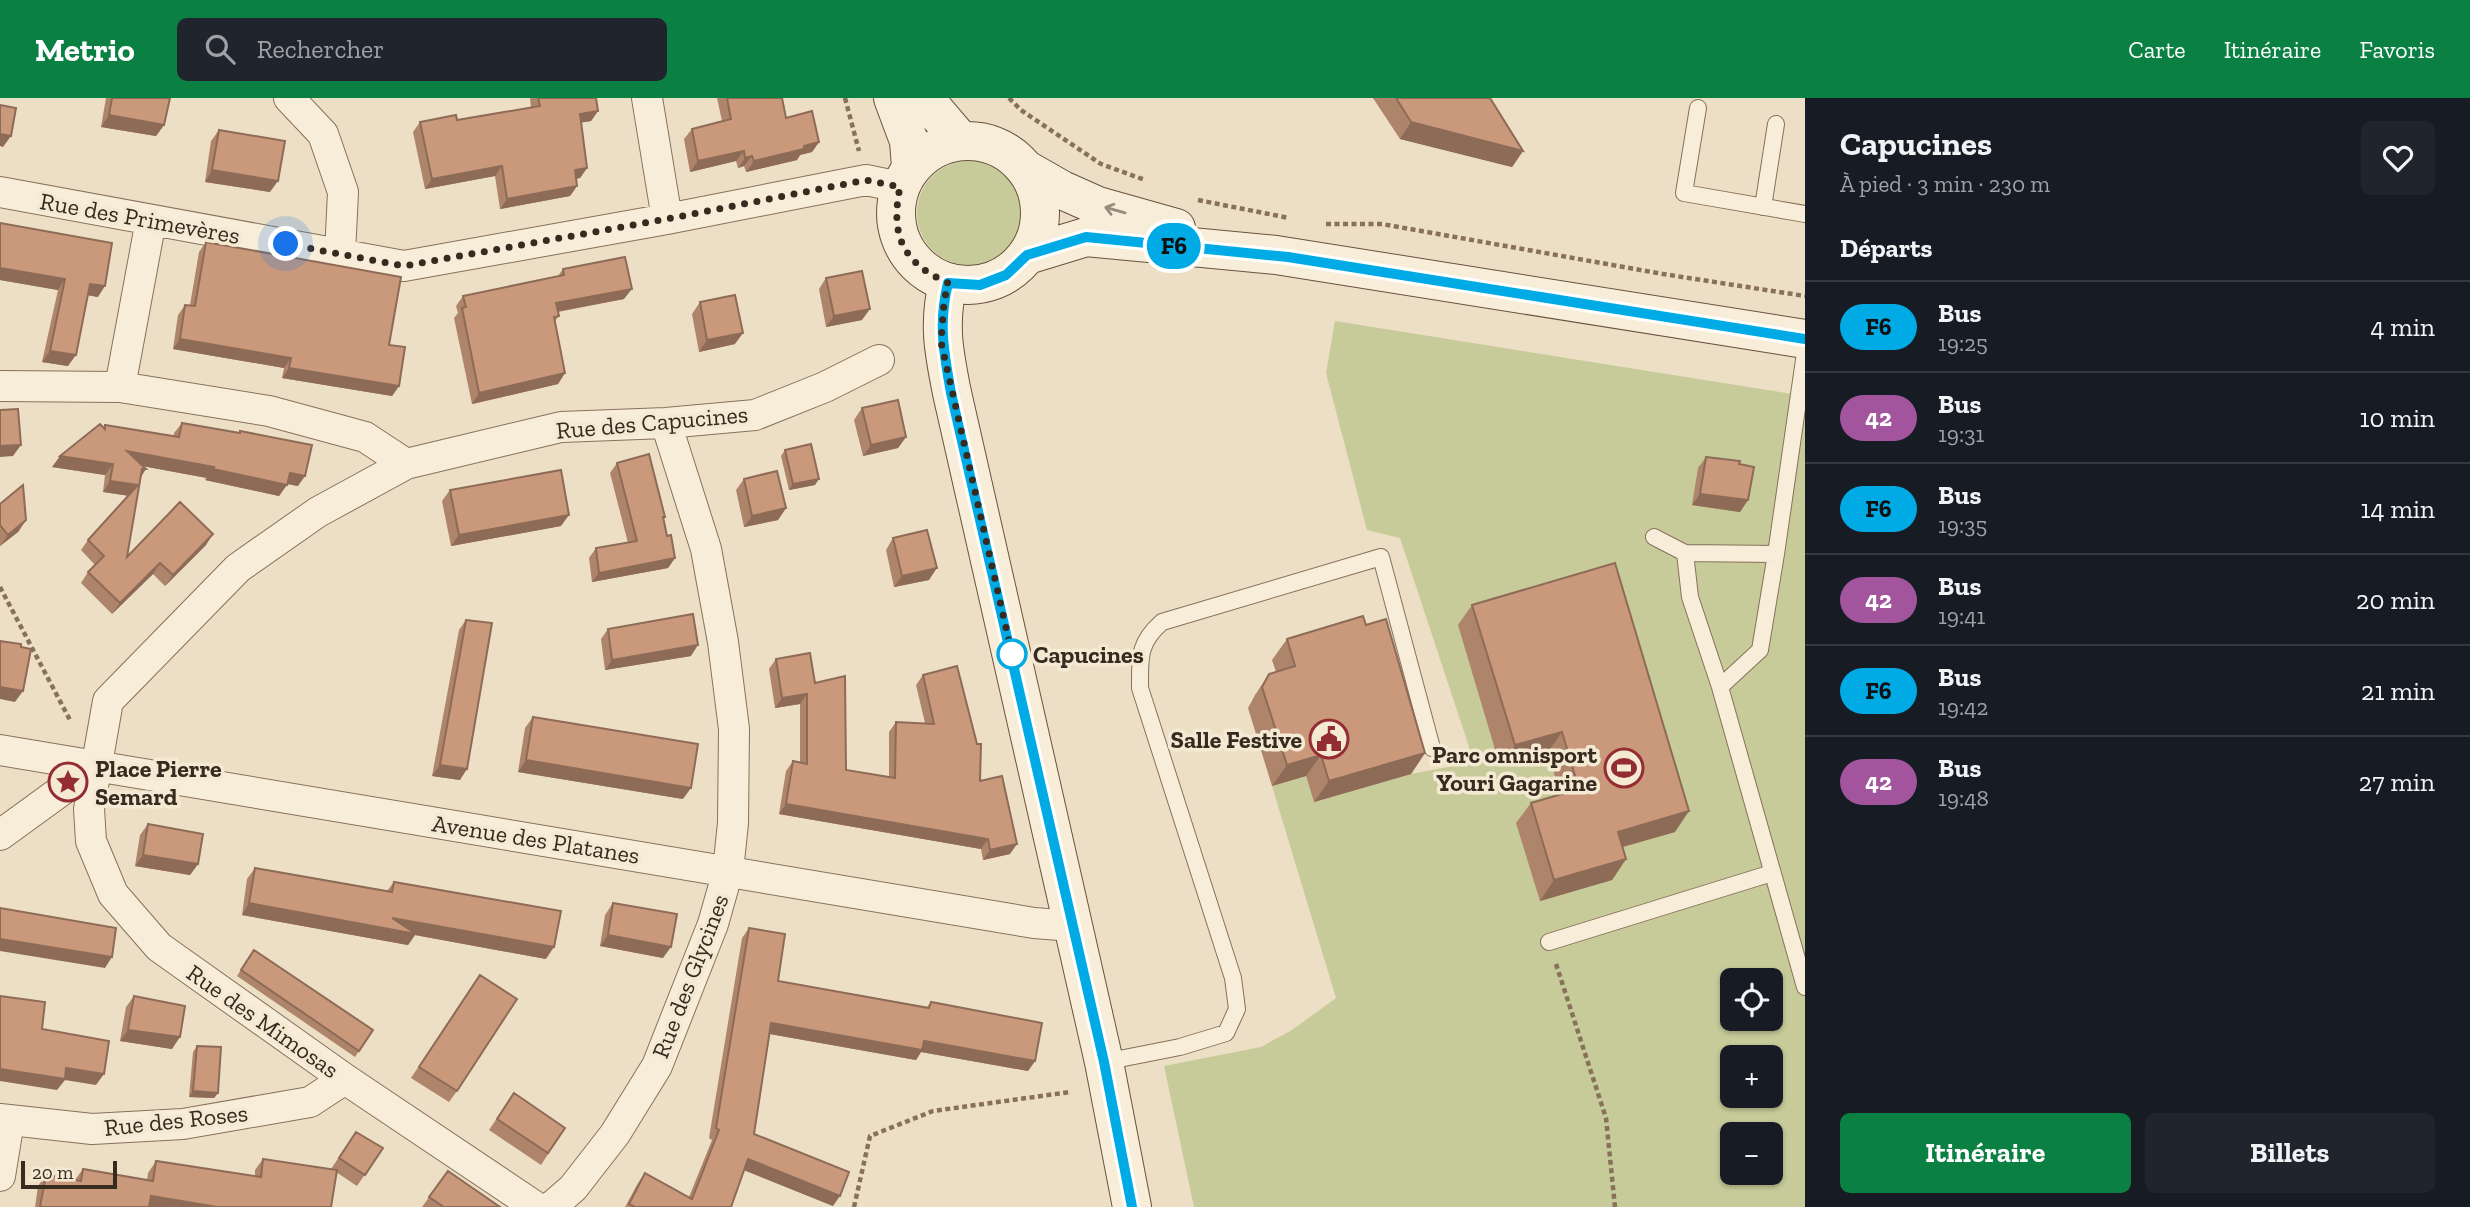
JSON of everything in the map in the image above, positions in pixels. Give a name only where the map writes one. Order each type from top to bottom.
[{"type":"main road","points":[[892,98],[909,141],[892,178],[899,236],[911,258],[929,274],[948,283],[980,285],[1006,275],[1027,255],[1037,235],[1041,213],[1037,191],[1027,170]]},
{"type":"main road","points":[[924,98],[960,140]]},
{"type":"main road","points":[[892,178],[937,146],[960,140],[986,142],[1009,153],[1027,170],[1098,206],[1276,256]]},
{"type":"main road","points":[[1027,255],[1086,237],[1276,256],[1805,339]]},
{"type":"main road","points":[[948,283],[941,342],[1104,1062],[1132,1207]]},
{"type":"street","points":[[289,98],[323,134],[343,192],[340,254]]},
{"type":"street","points":[[647,98],[667,219]]},
{"type":"street","name":"Rue des Primevères","points":[[0,192],[404,266],[892,178]]},
{"type":"street","points":[[120,387],[151,220]]},
{"type":"street","name":"Rue des Capucines","points":[[95,766],[108,701],[238,568],[318,512],[406,464],[561,427],[666,424],[755,415],[825,387],[879,360]]},
{"type":"street","points":[[0,386],[120,387],[269,411],[365,437],[406,464]]},
{"type":"street","name":"Rue des Glycines","points":[[551,1207],[573,1188],[615,1134],[657,1066],[713,924],[728,871],[733,823],[734,729],[723,642],[706,549],[666,424]]},
{"type":"street","name":"Avenue des Platanes","points":[[0,750],[1034,923],[1072,926]]},
{"type":"street","points":[[0,835],[95,766]]},
{"type":"street","name":"Rue des Mimosas","points":[[95,766],[89,809],[91,841],[113,894],[159,947],[345,1079],[536,1207]]},
{"type":"street","name":"Rue des Roses","points":[[4,1120],[92,1129],[183,1124],[310,1102],[345,1079]]},
{"type":"street","points":[[0,1176],[4,1120]]},
{"type":"lane","points":[[1698,108],[1684,193],[1805,214]]},
{"type":"lane","points":[[1763,207],[1776,124]]},
{"type":"lane","points":[[1720,687],[1760,650],[1805,352]]},
{"type":"lane","points":[[1654,537],[1685,552],[1776,554]]},
{"type":"lane","points":[[1685,552],[1690,597],[1720,687],[1805,987]]},
{"type":"lane","points":[[1104,1062],[1180,1047],[1226,1033],[1237,1009],[1233,978],[1140,688],[1140,656],[1148,634],[1162,622],[1381,557],[1432,748]]},
{"type":"lane","points":[[1549,942],[1772,873]]},
{"type":"path","points":[[845,98],[892,178]]},
{"type":"path","points":[[1009,98],[1021,110],[1101,164],[1155,184]]},
{"type":"path","points":[[1189,197],[1295,219]]},
{"type":"path","points":[[1322,225],[1382,224],[1663,274],[1805,296]]},
{"type":"path","points":[[0,587],[95,766]]},
{"type":"path","points":[[1549,942],[1606,1118],[1615,1207]]},
{"type":"path","points":[[854,1207],[870,1136],[933,1111],[1070,1092]]},
{"type":"green space","points":[[969,161],[989,165],[1006,176],[1017,193],[1021,213],[1017,233],[1006,250],[989,261],[969,265],[949,261],[932,250],[921,233],[917,213],[921,193],[932,176],[949,165]]},
{"type":"green space","name":"Parc omnisport Youri Gagarine","points":[[1335,321],[1805,396],[1805,1207],[1194,1207],[1164,1066],[1261,1047],[1292,1030],[1336,998],[1272,786],[1306,776],[1314,802],[1411,774],[1474,762],[1400,538],[1367,530],[1326,373]]},
{"type":"building","points":[[112,98],[170,98],[164,125],[109,115]]},
{"type":"building","points":[[538,98],[596,98],[598,111],[580,114],[587,168],[575,170],[577,186],[507,199],[502,166],[432,179],[420,122],[456,115],[457,120],[540,106]]},
{"type":"building","points":[[727,98],[782,98],[786,118],[812,111],[819,142],[804,146],[804,149],[754,161],[752,156],[745,158],[744,151],[698,161],[692,129],[731,119]]},
{"type":"building","points":[[1396,98],[1490,98],[1523,151],[1411,122]]},
{"type":"building","points":[[0,105],[16,108],[11,136],[0,134]]},
{"type":"building","points":[[219,130],[285,141],[278,181],[212,170]]},
{"type":"building","points":[[0,223],[112,243],[105,286],[90,284],[76,355],[50,351],[65,279],[0,268]]},
{"type":"building","points":[[206,242],[401,277],[389,345],[405,347],[399,386],[289,368],[291,358],[180,339],[185,305],[195,306]]},
{"type":"building","points":[[625,257],[632,289],[556,303],[559,316],[554,317],[565,373],[479,393],[462,308],[466,307],[463,296],[564,275],[563,269]]},
{"type":"building","points":[[862,271],[870,309],[834,316],[826,278]]},
{"type":"building","points":[[735,295],[743,333],[707,340],[700,302]]},
{"type":"building","points":[[898,400],[906,437],[871,445],[862,408]]},
{"type":"building","points":[[18,409],[21,445],[0,446],[0,410]]},
{"type":"building","points":[[182,423],[312,445],[305,476],[290,473],[287,485],[213,469],[214,467],[127,451],[146,469],[142,469],[127,557],[180,502],[213,534],[173,575],[160,563],[120,603],[88,572],[104,556],[88,540],[138,485],[110,481],[113,464],[60,456],[100,424],[105,429],[105,425],[179,437]]},
{"type":"building","points":[[811,444],[819,479],[793,484],[785,450]]},
{"type":"building","points":[[649,454],[665,517],[667,536],[671,535],[675,558],[599,573],[596,548],[637,541],[617,463]]},
{"type":"building","points":[[1706,457],[1740,461],[1739,464],[1754,467],[1748,500],[1700,494]]},
{"type":"building","points":[[561,470],[569,515],[459,535],[450,490]]},
{"type":"building","points":[[777,471],[786,508],[752,516],[744,479]]},
{"type":"building","points":[[23,485],[26,520],[8,535],[0,525],[0,504]]},
{"type":"building","points":[[927,530],[937,568],[902,576],[893,538]]},
{"type":"building","points":[[1615,563],[1689,811],[1618,832],[1626,859],[1554,880],[1531,803],[1579,789],[1562,732],[1515,745],[1472,605]]},
{"type":"building","points":[[693,614],[698,645],[612,660],[608,629]]},
{"type":"building","name":"Salle Festive","points":[[1363,616],[1366,625],[1386,619],[1425,753],[1329,781],[1321,755],[1287,765],[1262,687],[1269,674],[1295,666],[1287,639]]},
{"type":"building","points":[[466,620],[492,623],[467,769],[440,765]]},
{"type":"building","points":[[0,641],[21,644],[21,647],[31,649],[23,691],[0,687]]},
{"type":"building","points":[[810,653],[815,683],[845,676],[846,770],[895,778],[896,722],[934,724],[923,675],[957,666],[977,744],[981,744],[980,781],[1002,776],[1017,844],[990,850],[988,839],[786,804],[793,761],[807,764],[807,694],[782,698],[776,659]]},
{"type":"building","points":[[533,717],[698,744],[691,788],[526,760]]},
{"type":"building","points":[[148,824],[203,834],[198,864],[143,855]]},
{"type":"building","points":[[255,868],[392,892],[394,882],[561,911],[554,947],[392,918],[416,934],[249,903]]},
{"type":"building","points":[[613,903],[677,914],[671,947],[608,935]]},
{"type":"building","points":[[0,908],[116,928],[112,957],[0,939]]},
{"type":"building","points":[[749,928],[785,934],[778,981],[929,1008],[931,1002],[1042,1023],[1035,1061],[924,1041],[922,1050],[771,1023],[754,1134],[849,1172],[840,1196],[748,1159],[731,1207],[635,1207],[629,1204],[645,1173],[692,1199],[719,1130],[716,1128]]},
{"type":"building","points":[[254,950],[373,1030],[359,1051],[241,970]]},
{"type":"building","points":[[480,975],[517,999],[457,1091],[419,1067]]},
{"type":"building","points":[[0,996],[45,1002],[42,1029],[109,1041],[104,1074],[66,1068],[65,1079],[0,1069]]},
{"type":"building","points":[[134,996],[185,1006],[180,1037],[128,1030]]},
{"type":"building","points":[[197,1046],[221,1047],[218,1093],[193,1091]]},
{"type":"building","points":[[514,1093],[565,1128],[548,1153],[497,1119]]},
{"type":"building","points":[[356,1132],[383,1148],[365,1175],[339,1158]]},
{"type":"building","points":[[263,1159],[337,1170],[331,1207],[217,1207],[151,1196],[149,1207],[40,1207],[46,1175],[81,1181],[83,1169],[153,1181],[156,1161],[261,1177]]},
{"type":"building","points":[[448,1171],[500,1207],[444,1207],[429,1197]]},
{"type":"bus line","name":"F6","points":[[1132,1207],[1104,1062],[951,393],[941,342],[948,283],[980,285],[1006,275],[1027,255],[1086,237],[1288,257],[1805,339]]},
{"type":"place","name":"Capucines","points":[[1012,654]]},
{"type":"place","name":"Salle Festive","points":[[1329,739]]},
{"type":"place","name":"Parc omnisport Youri Gagarine","points":[[1624,768]]},
{"type":"place","name":"Place Pierre Semard","points":[[68,782]]},
{"type":"route","points":[[286,244],[404,266],[866,180],[900,187],[895,212],[899,236],[911,258],[929,274],[948,283],[941,342],[1012,654]]}]
